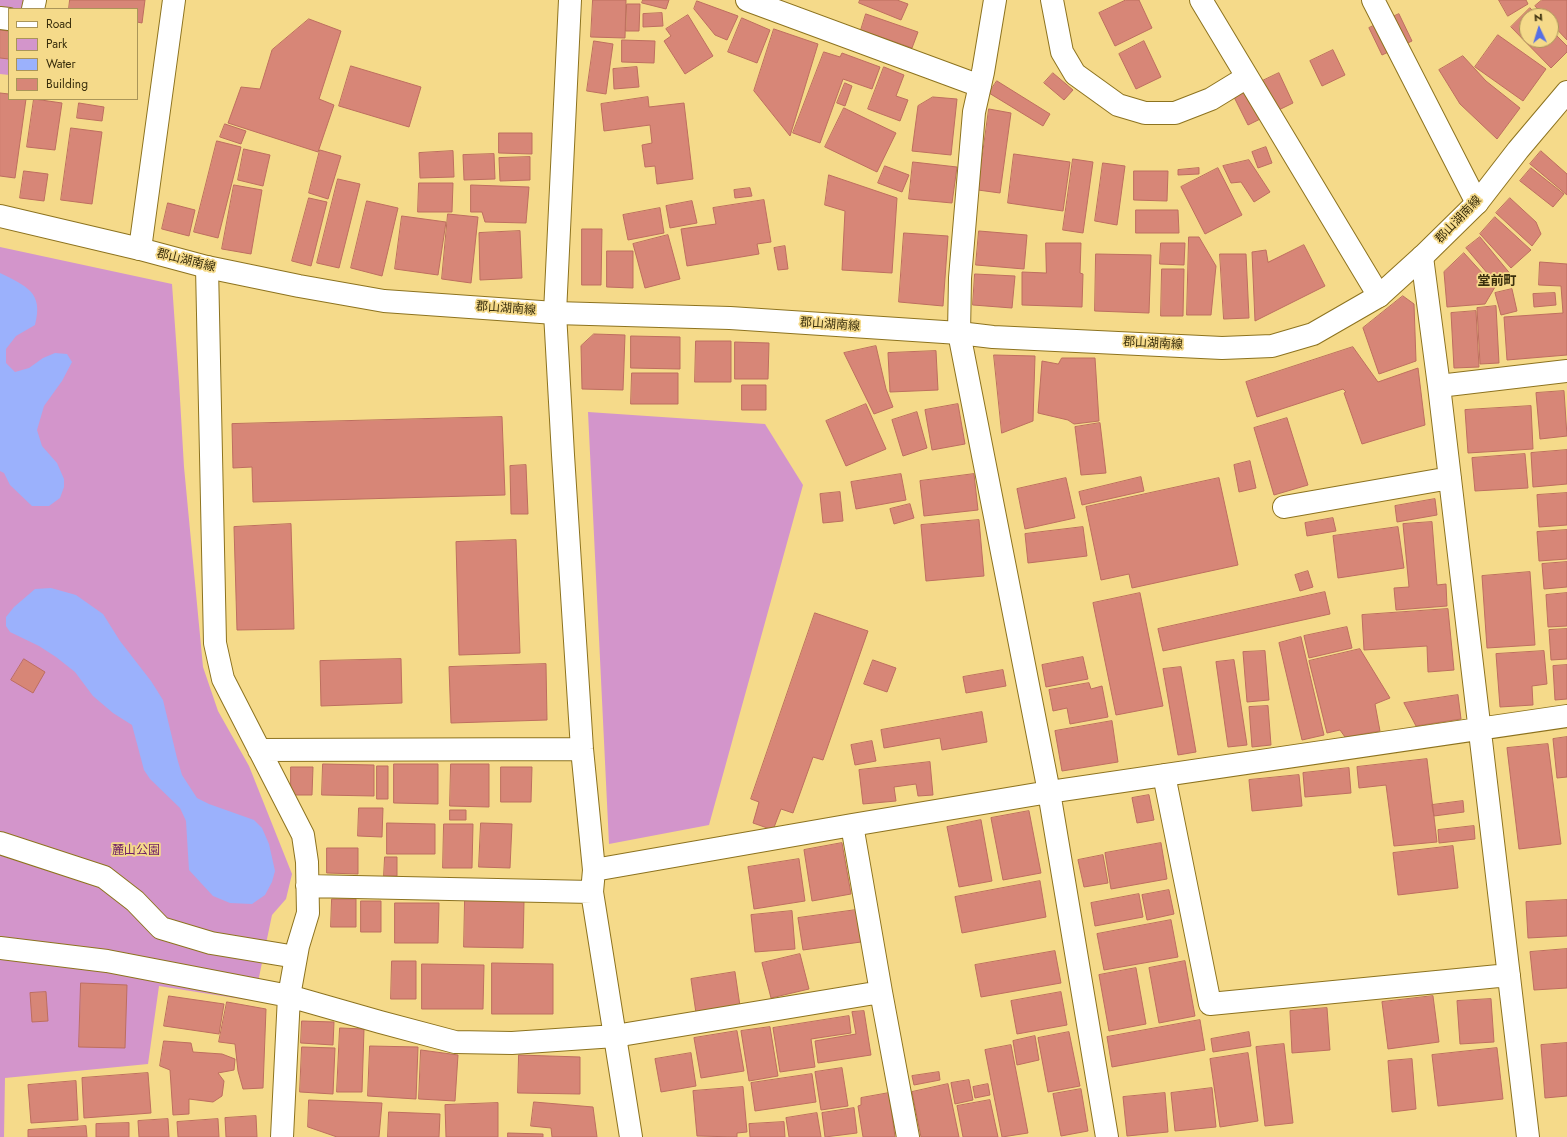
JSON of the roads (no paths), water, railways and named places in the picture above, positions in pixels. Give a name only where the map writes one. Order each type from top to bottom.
[{"type":"street","points":[[140,249],[174,0]]},
{"type":"street","points":[[570,0],[555,313],[562,447],[582,749],[593,881],[631,1137]]},
{"type":"street","points":[[747,0],[980,86]]},
{"type":"street","points":[[994,0],[980,86],[974,112],[960,278],[959,333],[1049,792],[1107,1137]]},
{"type":"street","points":[[1052,0],[1062,52],[1075,74],[1118,105],[1145,113],[1175,113],[1211,99],[1247,76]]},
{"type":"street","points":[[1201,0],[1379,296]]},
{"type":"street","points":[[1373,0],[1477,203]]},
{"type":"street","name":"郡山湖南線","points":[[0,216],[140,249],[207,267],[299,286],[384,301],[555,313],[730,318],[959,333],[993,337],[1222,348],[1272,346],[1313,334],[1379,296],[1422,257],[1477,203],[1518,150],[1567,92]]},
{"type":"street","points":[[1422,257],[1510,975],[1528,1137]]},
{"type":"street","points":[[207,267],[215,643],[223,679],[303,835],[307,862],[308,913],[296,957],[289,996],[282,1137]]},
{"type":"street","points":[[1439,386],[1567,371]]},
{"type":"street","points":[[1284,507],[1450,478]]},
{"type":"street","points":[[307,886],[593,881],[852,825],[1049,792],[1567,716]]},
{"type":"street","points":[[259,750],[582,749]]},
{"type":"street","points":[[1164,775],[1210,1004],[1510,975]]},
{"type":"street","points":[[852,825],[908,1137]]},
{"type":"street","points":[[0,843],[104,877],[135,901],[161,928],[211,943],[296,957]]},
{"type":"street","points":[[0,948],[107,961],[289,996],[455,1042],[512,1043],[615,1036],[881,992]]},
{"type":"water","points":[[0,273],[25,286],[35,297],[37,305],[35,325],[16,336],[6,349],[6,363],[15,372],[29,368],[43,358],[55,353],[67,354],[72,362],[62,381],[44,406],[37,430],[42,446],[57,463],[64,479],[64,487],[60,498],[49,506],[32,506],[10,485],[4,473],[0,471]]},
{"type":"water","points":[[51,588],[76,595],[103,614],[120,641],[151,681],[163,700],[182,775],[197,798],[209,804],[254,820],[262,828],[269,844],[275,871],[272,882],[265,895],[252,904],[230,903],[213,896],[189,870],[186,821],[180,808],[150,779],[144,770],[132,725],[113,713],[93,696],[75,672],[56,657],[39,646],[10,632],[6,626],[6,617],[14,607],[35,589]]},
{"type":"district","name":"堂前町","points":[[1497,282]]},
{"type":"park label","name":"麓山公園","points":[[136,851]]}]
